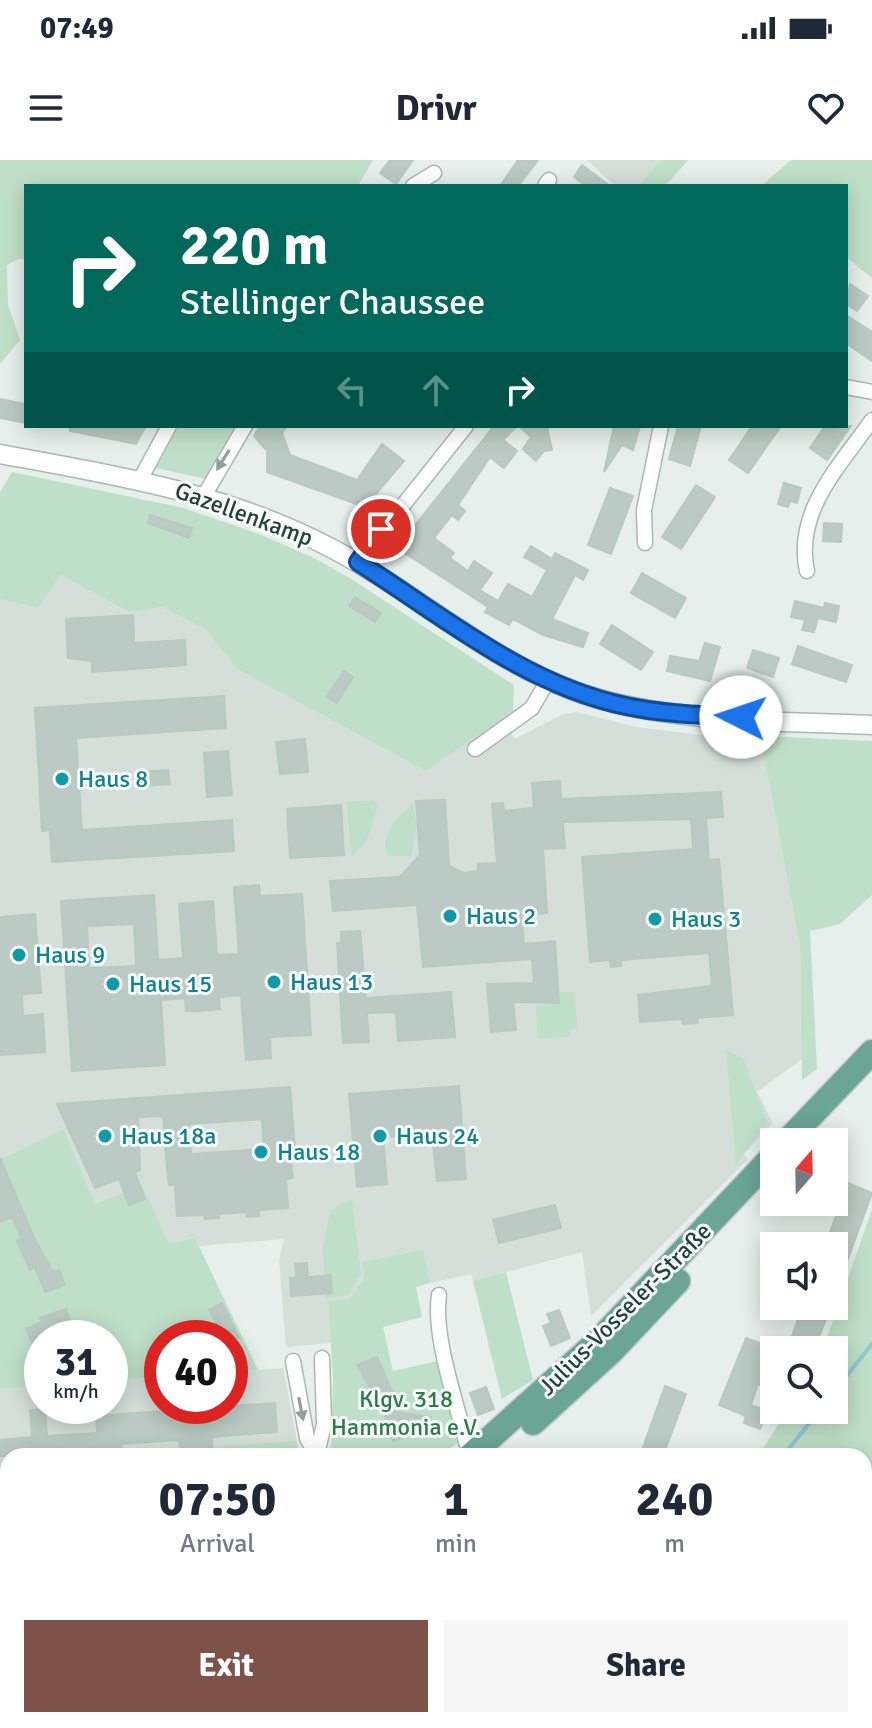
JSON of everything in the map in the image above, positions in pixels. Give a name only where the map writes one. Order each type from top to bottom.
[{"type":"main road","points":[[799,1128],[872,1052]]},
{"type":"main road","points":[[821,1128],[872,1074]]},
{"type":"main road","name":"Julius-Vosseler-Straße","points":[[486,1448],[599,1340],[760,1170]]},
{"type":"main road","name":"Julius-Vosseler-Straße","points":[[488,1448],[611,1352],[760,1193]]},
{"type":"street","points":[[416,184],[434,173]]},
{"type":"street","points":[[848,387],[872,392]]},
{"type":"street","points":[[807,571],[802,543],[809,517],[872,420]]},
{"type":"street","points":[[140,480],[168,428]]},
{"type":"street","points":[[204,496],[244,428]]},
{"type":"street","points":[[358,562],[464,428]]},
{"type":"street","points":[[645,543],[644,510],[661,428]]},
{"type":"street","name":"Gazellenkamp","points":[[0,454],[140,480],[204,496],[301,533],[358,562],[503,656],[548,680],[603,700],[664,712],[872,725]]},
{"type":"street","points":[[475,749],[532,708],[548,680]]},
{"type":"street","points":[[439,1295],[437,1310],[442,1337],[466,1442],[472,1448]]},
{"type":"street","points":[[319,1448],[324,1424],[322,1358]]},
{"type":"street","points":[[293,1361],[307,1438],[313,1448]]},
{"type":"street","points":[[295,1377],[323,1375]]},
{"type":"street","points":[[722,1728],[733,1728]]},
{"type":"shaded area","points":[[587,160],[661,160],[640,184],[613,184]]},
{"type":"shaded area","points":[[61,575],[129,612],[162,607],[205,629],[237,669],[426,771],[501,718],[515,739],[563,714],[577,712],[636,727],[700,735],[760,736],[800,945],[802,1059],[757,1092],[773,1123],[768,1128],[760,1128],[760,1137],[744,1154],[748,1159],[591,1316],[582,1252],[473,1281],[471,1274],[430,1283],[422,1250],[364,1278],[349,1299],[328,1301],[331,1343],[286,1347],[279,1260],[284,1239],[199,1246],[194,1238],[169,1243],[95,1205],[64,1129],[0,1159],[0,599],[38,608]]},
{"type":"shaded area","points":[[283,1368],[298,1448],[0,1448],[0,1389],[24,1387],[24,1424],[128,1424],[128,1380],[144,1378],[144,1424],[248,1424],[248,1371]]},
{"type":"green space","points":[[0,160],[373,160],[359,184],[24,184],[24,259],[7,265],[8,305],[20,340],[0,364]]},
{"type":"green space","points":[[661,160],[688,160],[667,184],[640,184]]},
{"type":"green space","points":[[791,160],[872,160],[872,278],[848,259],[848,184],[763,184]]},
{"type":"green space","points":[[178,428],[235,428],[206,479],[156,468]]},
{"type":"green space","points":[[12,472],[184,508],[259,534],[314,558],[514,685],[513,711],[426,771],[237,669],[205,629],[162,607],[129,612],[61,575],[38,608],[0,599],[0,492]]},
{"type":"green space","points":[[760,736],[872,741],[872,895],[840,924],[810,931],[817,1069],[802,1080],[800,945]]},
{"type":"green space","points":[[374,800],[378,805],[366,842],[351,857],[347,802]]},
{"type":"green space","points":[[413,804],[417,826],[411,856],[387,856],[386,840],[391,826]]},
{"type":"green space","points":[[559,992],[575,992],[577,1029],[570,1030],[570,1037],[537,1039],[536,1005],[559,1003]]},
{"type":"green space","points":[[726,1050],[743,1058],[767,1122],[736,1165]]},
{"type":"green space","points":[[64,1129],[95,1204],[142,1186],[169,1243],[195,1238],[234,1320],[144,1320],[144,1378],[128,1380],[128,1320],[24,1320],[24,1387],[0,1389],[0,1159]]},
{"type":"green space","points":[[352,1199],[361,1274],[348,1295],[326,1298],[323,1247],[330,1210]]},
{"type":"green space","points":[[872,1210],[872,1448],[763,1448],[779,1424],[848,1424],[848,1336],[828,1336],[833,1320],[848,1320],[848,1278]]},
{"type":"green space","name":"Klgv. 318 Hammonia e.V.","points":[[423,1250],[430,1283],[416,1287],[422,1317],[383,1327],[393,1371],[438,1361],[457,1443],[450,1448],[331,1448],[333,1380],[328,1301],[349,1299],[364,1278],[362,1262]]},
{"type":"green space","name":"Klgv. 318 Hammonia e.V.","points":[[506,1272],[533,1380],[502,1399],[473,1281]]},
{"type":"green space","points":[[248,1349],[258,1370],[248,1371]]},
{"type":"green space","points":[[296,1441],[298,1448],[224,1448]]},
{"type":"building","points":[[390,160],[413,160],[396,184],[380,173]]},
{"type":"building","points":[[518,160],[538,160],[520,184],[501,184]]},
{"type":"building","points":[[582,165],[607,184],[583,184],[574,177]]},
{"type":"building","points":[[850,284],[868,296],[857,311],[848,305]]},
{"type":"building","points":[[848,316],[872,332],[872,361],[848,344]]},
{"type":"building","points":[[0,399],[24,404],[24,423],[0,418]]},
{"type":"building","points":[[851,426],[827,460],[810,448],[824,428]]},
{"type":"building","points":[[70,428],[145,428],[136,444],[70,431]]},
{"type":"building","points":[[259,428],[286,428],[282,433],[290,455],[357,480],[382,444],[404,461],[365,507],[267,472],[267,451],[254,436]]},
{"type":"building","points":[[492,428],[515,428],[503,440],[517,451],[504,468],[490,457],[458,505],[465,511],[458,520],[452,515],[434,538],[454,553],[450,558],[468,571],[474,561],[492,573],[480,590],[498,601],[508,584],[532,597],[547,570],[524,557],[531,546],[552,559],[555,553],[588,570],[583,580],[575,575],[552,619],[588,633],[583,647],[543,635],[513,619],[509,625],[485,612],[488,607],[397,548]]},
{"type":"building","points":[[521,428],[547,428],[552,450],[544,451],[536,461],[523,449],[531,437]]},
{"type":"building","points":[[614,428],[639,428],[633,450],[622,445],[604,472]]},
{"type":"building","points":[[677,428],[700,428],[690,466],[669,459]]},
{"type":"building","points":[[751,428],[780,428],[748,473],[729,460]]},
{"type":"building","points":[[784,483],[801,488],[797,503],[790,501],[788,507],[778,504]]},
{"type":"building","points":[[696,485],[715,497],[681,549],[662,537]]},
{"type":"building","points":[[610,488],[633,496],[611,554],[588,545]]},
{"type":"building","points":[[150,515],[192,528],[189,538],[148,523]]},
{"type":"building","points":[[824,523],[842,524],[841,542],[823,541]]},
{"type":"building","points":[[642,573],[686,598],[675,618],[631,593]]},
{"type":"building","points":[[355,597],[381,613],[375,622],[349,606]]},
{"type":"building","points":[[795,601],[824,608],[825,603],[839,606],[836,622],[818,618],[814,632],[802,630],[805,620],[791,617]]},
{"type":"building","points":[[133,615],[134,643],[185,640],[186,665],[92,672],[92,661],[68,658],[66,619]]},
{"type":"building","points":[[612,625],[653,652],[641,670],[600,644]]},
{"type":"building","points":[[705,643],[720,647],[710,681],[667,671],[670,656],[699,661]]},
{"type":"building","points":[[798,646],[852,665],[846,682],[792,664]]},
{"type":"building","points":[[753,650],[779,658],[773,677],[747,668]]},
{"type":"building","points":[[344,671],[353,677],[337,703],[327,697]]},
{"type":"building","name":"Haus 8","points":[[224,696],[226,728],[76,738],[82,830],[232,820],[234,851],[52,862],[50,830],[42,831],[35,708]]},
{"type":"building","points":[[305,739],[308,772],[280,774],[276,742]]},
{"type":"building","points":[[228,751],[232,795],[207,797],[204,753]]},
{"type":"building","points":[[168,770],[170,784],[144,786],[143,772]]},
{"type":"building","points":[[560,781],[561,799],[721,792],[723,817],[706,818],[709,860],[719,859],[733,1015],[697,1018],[698,1023],[683,1024],[682,1019],[640,1022],[638,995],[712,986],[709,953],[621,960],[621,966],[611,967],[610,960],[590,962],[582,857],[693,849],[691,819],[563,822],[565,848],[543,849],[547,913],[521,915],[524,944],[555,941],[559,1003],[513,1002],[516,1030],[491,1032],[487,984],[534,983],[532,959],[423,967],[417,905],[333,911],[330,881],[400,877],[420,855],[416,801],[445,800],[449,866],[464,873],[478,871],[478,864],[497,863],[492,804],[503,803],[504,811],[534,808],[532,783]]},
{"type":"building","points":[[341,805],[344,855],[290,858],[287,809]]},
{"type":"building","points":[[259,885],[260,896],[302,894],[311,1035],[270,1037],[271,1058],[246,1060],[241,995],[219,997],[220,1009],[199,1011],[186,1011],[185,998],[161,1000],[165,1065],[72,1071],[61,901],[154,895],[158,960],[183,958],[179,904],[213,901],[217,955],[239,954],[234,887]],"holes":[[[134,924],[136,966],[89,968],[87,926]]]},
{"type":"building","name":"Haus 9","points":[[35,914],[41,993],[22,994],[23,1016],[43,1014],[45,1052],[0,1055],[0,917]]},
{"type":"building","points":[[360,931],[366,998],[451,992],[455,1037],[398,1041],[396,1012],[367,1013],[369,1042],[343,1043],[337,943],[341,943],[341,932]]},
{"type":"building","name":"Haus 24","points":[[459,1086],[466,1179],[437,1181],[432,1134],[383,1137],[387,1184],[357,1187],[349,1094]]},
{"type":"building","name":"Haus 18","points":[[290,1087],[296,1161],[291,1161],[293,1178],[286,1179],[288,1208],[259,1210],[259,1216],[247,1217],[247,1212],[219,1214],[219,1218],[205,1219],[204,1215],[177,1216],[175,1185],[169,1185],[163,1116],[138,1117],[140,1170],[135,1173],[145,1199],[129,1205],[119,1179],[95,1188],[57,1104]],"holes":[[[262,1119],[264,1149],[191,1154],[189,1124]]]},
{"type":"building","points":[[0,1158],[34,1238],[53,1272],[59,1270],[65,1285],[45,1292],[35,1267],[30,1270],[17,1241],[22,1239],[12,1217],[0,1222]]},
{"type":"building","points":[[848,1183],[872,1193],[848,1259],[848,1232],[830,1232],[836,1216],[848,1216]]},
{"type":"building","points":[[555,1205],[561,1228],[499,1243],[493,1220]]},
{"type":"building","points":[[307,1263],[308,1277],[331,1275],[332,1293],[291,1296],[290,1278],[296,1278],[295,1264]]},
{"type":"building","points":[[222,1303],[230,1320],[215,1320],[209,1310]]},
{"type":"building","points":[[66,1309],[70,1320],[41,1320]]},
{"type":"building","points":[[559,1310],[570,1338],[551,1346],[543,1326],[551,1323],[547,1314]]},
{"type":"building","points":[[798,1320],[826,1320],[819,1336],[792,1336]]},
{"type":"building","points":[[746,1338],[760,1343],[760,1385],[751,1405],[760,1408],[760,1429],[744,1423],[746,1416],[719,1405]]},
{"type":"building","points":[[377,1357],[396,1400],[388,1404],[379,1385],[370,1389],[358,1365]]},
{"type":"building","points":[[665,1386],[686,1394],[666,1448],[643,1448]]},
{"type":"building","points":[[486,1387],[494,1409],[478,1415],[470,1393]]},
{"type":"building","points":[[275,1403],[277,1432],[212,1437],[213,1448],[180,1448],[179,1440],[121,1444],[121,1448],[0,1448],[0,1440],[32,1437],[31,1424],[46,1424],[47,1436],[97,1433],[96,1424],[128,1424],[128,1414],[144,1412],[144,1424],[248,1424],[248,1405]]},
{"type":"building","points":[[391,1411],[431,1417],[428,1437],[412,1435],[393,1441],[385,1416],[392,1414]]},
{"type":"waterway","points":[[848,1374],[872,1344]]},
{"type":"waterway","points":[[789,1448],[809,1424]]},
{"type":"place","name":"Haus 8","points":[[62,779]]},
{"type":"place","name":"Haus 2","points":[[450,916]]},
{"type":"place","name":"Haus 3","points":[[655,919]]},
{"type":"place","name":"Haus 9","points":[[19,955]]},
{"type":"place","name":"Haus 13","points":[[274,982]]},
{"type":"place","name":"Haus 15","points":[[113,984]]},
{"type":"place","name":"Haus 18a","points":[[105,1136]]},
{"type":"place","name":"Haus 24","points":[[380,1136]]},
{"type":"place","name":"Haus 18","points":[[261,1152]]},
{"type":"route","points":[[381,529],[358,562],[528,670],[582,694],[626,706],[741,717]]}]
